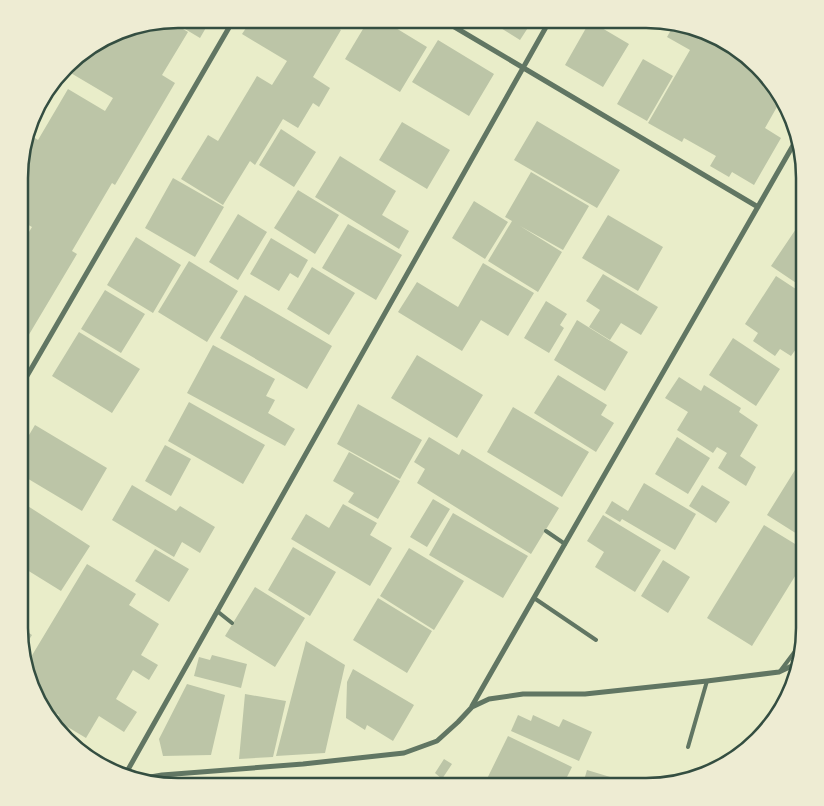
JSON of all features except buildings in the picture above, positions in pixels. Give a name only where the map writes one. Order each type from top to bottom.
[{"type":"street","points":[[28,374],[229,28]]},
{"type":"street","points":[[455,28],[758,208]]},
{"type":"street","points":[[128,770],[545,28]]},
{"type":"street","points":[[155,776],[404,754],[437,741],[458,722],[472,706],[793,145]]},
{"type":"street","points":[[472,706],[489,699],[523,694],[585,694],[779,672],[791,666]]},
{"type":"lane","points":[[546,531],[565,544]]},
{"type":"lane","points":[[534,598],[596,640]]},
{"type":"lane","points":[[217,611],[232,623]]},
{"type":"lane","points":[[779,672],[794,652]]},
{"type":"lane","points":[[688,747],[707,680]]}]
